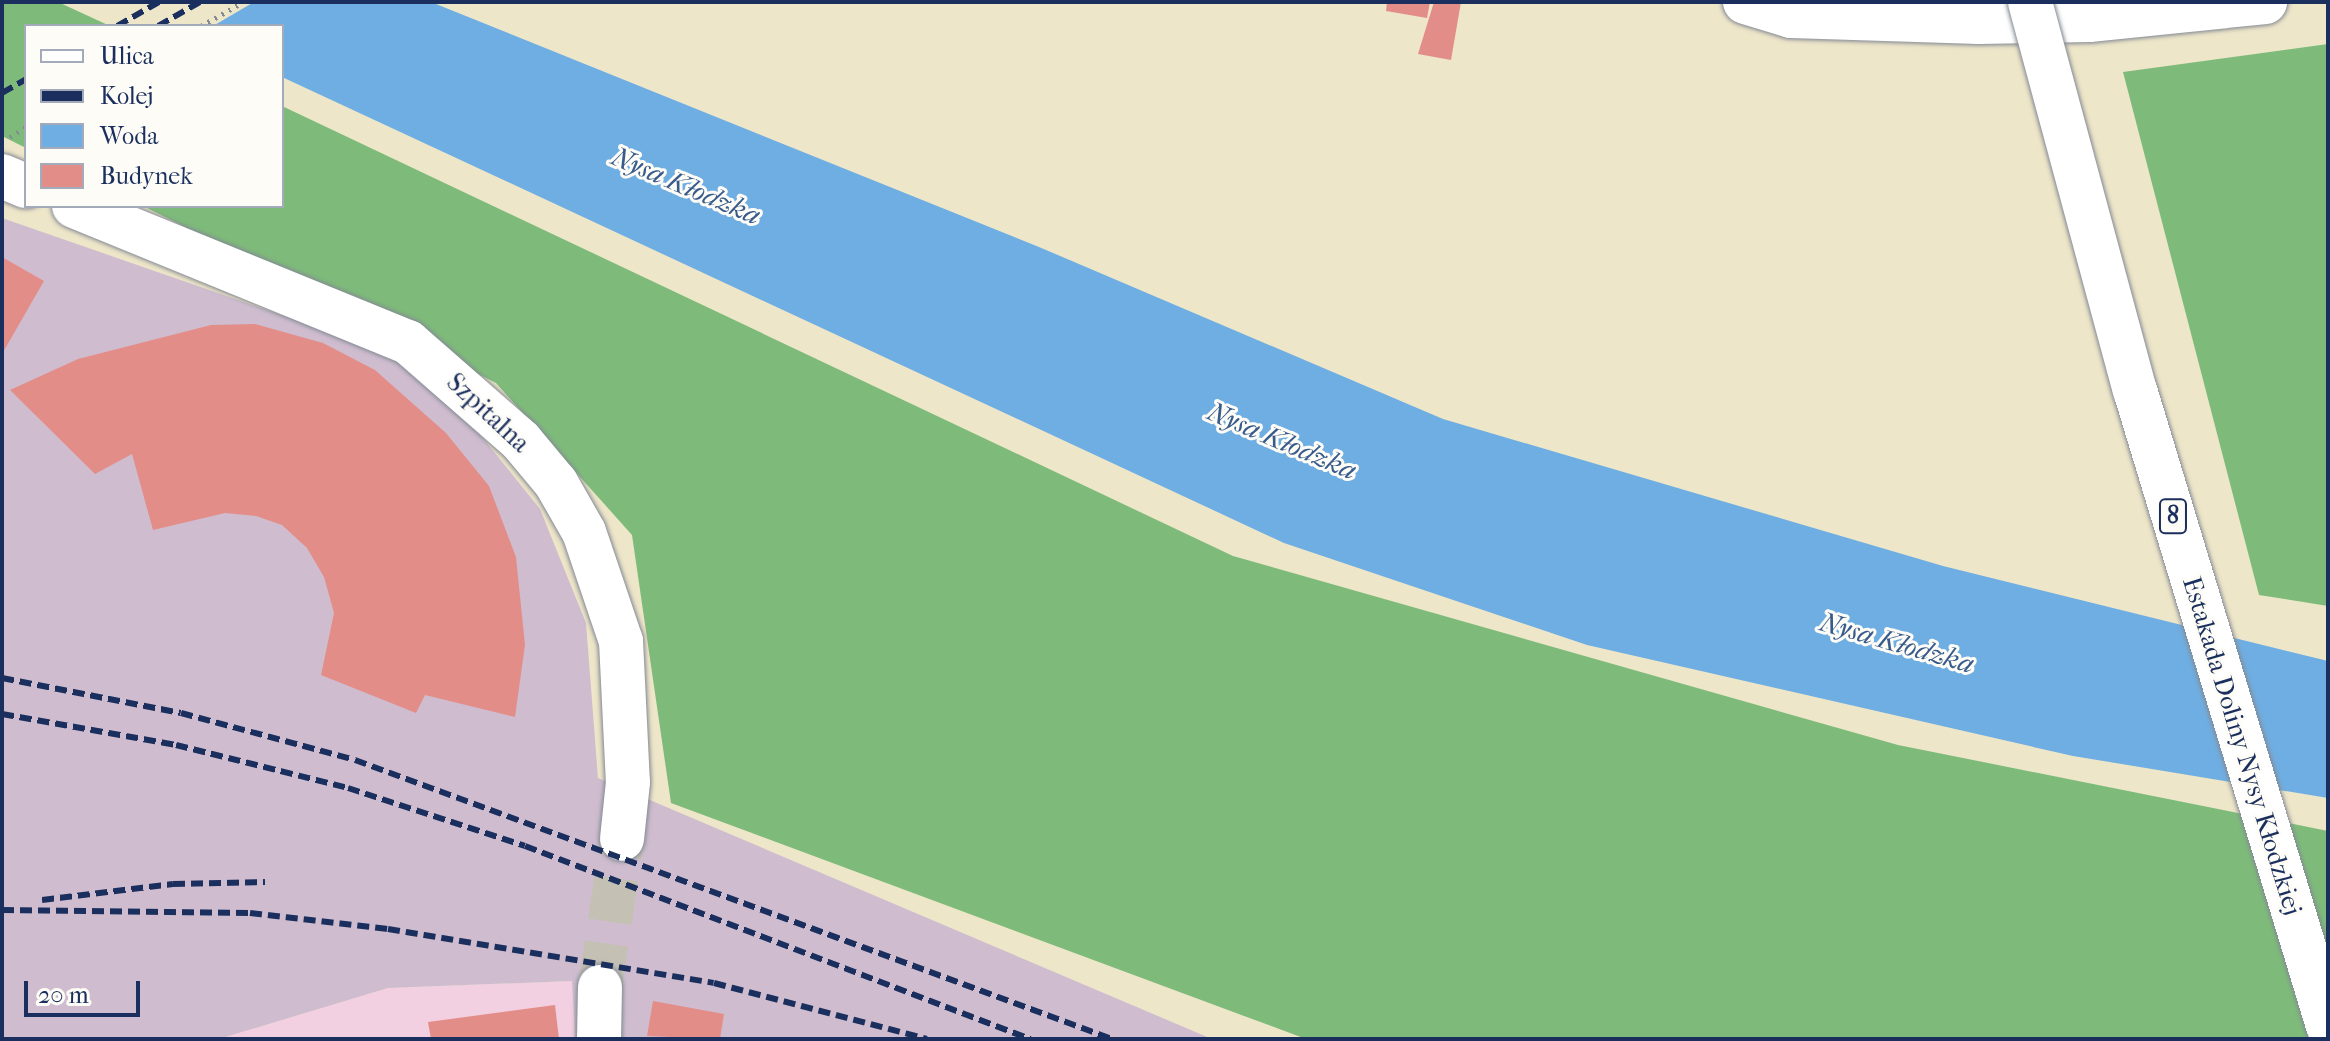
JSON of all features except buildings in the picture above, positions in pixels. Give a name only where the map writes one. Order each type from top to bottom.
[{"type":"main road","points":[[1745,2],[1791,16],[1979,22],[2089,20],[2265,2]]},
{"type":"main road","name":"Estakada Doliny Nysy Kłodzkiej","points":[[2030,2],[2135,390],[2328,1026]]},
{"type":"main road","points":[[2,176],[24,185]]},
{"type":"main road","name":"Szpitalna","points":[[79,208],[408,342],[521,441],[556,483],[584,532],[621,641],[628,767],[622,839]]},
{"type":"main road","points":[[599,1039],[600,987]]},
{"type":"path","points":[[204,24],[243,2]]},
{"type":"shaded area","points":[[2,218],[385,351],[478,432],[540,509],[586,623],[598,778],[1212,1039],[575,1039],[572,981],[388,988],[219,1039],[2,1039]]},
{"type":"shaded area","points":[[572,981],[575,1039],[219,1039],[388,988]]},
{"type":"green space","points":[[2,2],[58,2],[106,24],[24,24],[24,147],[2,136]]},
{"type":"green space","points":[[2328,44],[2328,606],[2259,595],[2123,72]]},
{"type":"green space","points":[[284,107],[1233,556],[1898,745],[2328,831],[2328,1039],[1306,1039],[671,803],[632,535],[496,383],[147,208],[284,208]]},
{"type":"water","name":"Nysa Kłodzka","points":[[124,2],[431,2],[1039,247],[1443,419],[1943,566],[2328,661],[2328,798],[2073,756],[1587,645],[1284,543],[284,78],[284,24],[171,24]]},
{"type":"pier","points":[[254,2],[216,24],[161,24],[121,4]]},
{"type":"tunnel","points":[[600,987],[622,839]]},
{"type":"railway","points":[[120,24],[159,2]]},
{"type":"railway","points":[[162,24],[200,2]]},
{"type":"railway","points":[[2,93],[24,80]]},
{"type":"railway","points":[[2,678],[181,713],[355,760],[1112,1039]]},
{"type":"railway","points":[[2,714],[176,745],[348,788],[525,846],[1030,1039]]},
{"type":"railway","points":[[42,900],[173,884],[265,882]]},
{"type":"railway","points":[[2,910],[250,913],[388,929],[714,983],[927,1039]]}]
